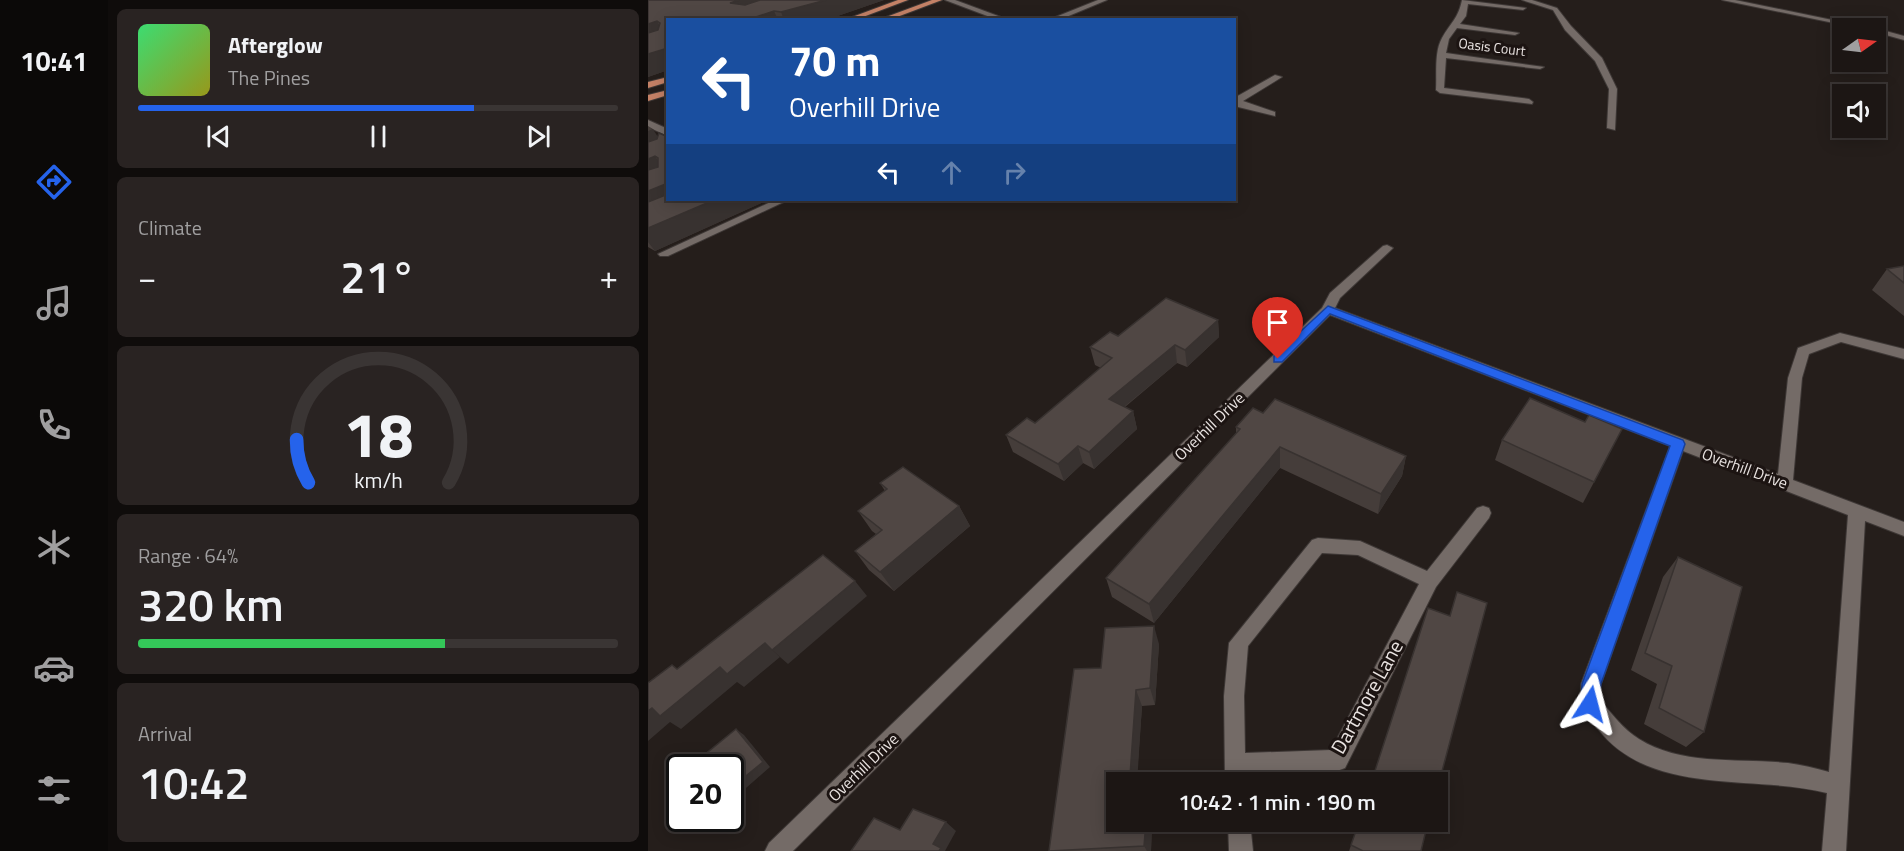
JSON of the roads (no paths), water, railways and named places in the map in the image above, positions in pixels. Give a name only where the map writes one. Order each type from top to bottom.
[{"type":"main road","points":[[853,18],[905,0]]},
{"type":"main road","points":[[888,18],[939,0]]},
{"type":"main road","points":[[648,85],[666,80]]},
{"type":"main road","points":[[648,98],[666,93]]},
{"type":"street","points":[[948,0],[1000,18]]},
{"type":"street","points":[[1076,0],[1092,4]]},
{"type":"street","points":[[1056,18],[1104,0]]},
{"type":"street","points":[[1725,0],[1832,21]]},
{"type":"street","points":[[1529,102],[1440,90],[1445,39],[1457,26],[1465,1],[1524,4],[1555,9],[1568,28],[1599,60],[1613,89],[1612,128]]},
{"type":"street","points":[[1457,26],[1515,33]]},
{"type":"street","points":[[1886,33],[1904,38]]},
{"type":"street","name":"Oasis Court","points":[[1442,55],[1540,67]]},
{"type":"street","points":[[1236,101],[1278,76]]},
{"type":"street","points":[[1236,102],[1272,114]]},
{"type":"street","points":[[651,127],[666,132]]},
{"type":"street","points":[[664,254],[781,201]]},
{"type":"street","points":[[1328,310],[1334,296],[1387,248]]},
{"type":"street","name":"Overhill Drive","points":[[777,851],[1328,310],[1904,529]]},
{"type":"street","points":[[1785,482],[1795,378],[1803,351],[1840,337],[1904,354]]},
{"type":"street","points":[[1678,444],[1592,684],[1590,704],[1615,735],[1675,766],[1791,774],[1838,785]]},
{"type":"street","points":[[1834,851],[1857,510]]},
{"type":"street","name":"Dartmore Lane","points":[[1243,772],[1337,759],[1430,580],[1483,513]]},
{"type":"street","name":"Dartmore Lane","points":[[1236,772],[1234,696],[1239,643],[1318,544],[1360,548],[1430,580]]},
{"type":"street","points":[[1240,832],[1241,851]]}]
